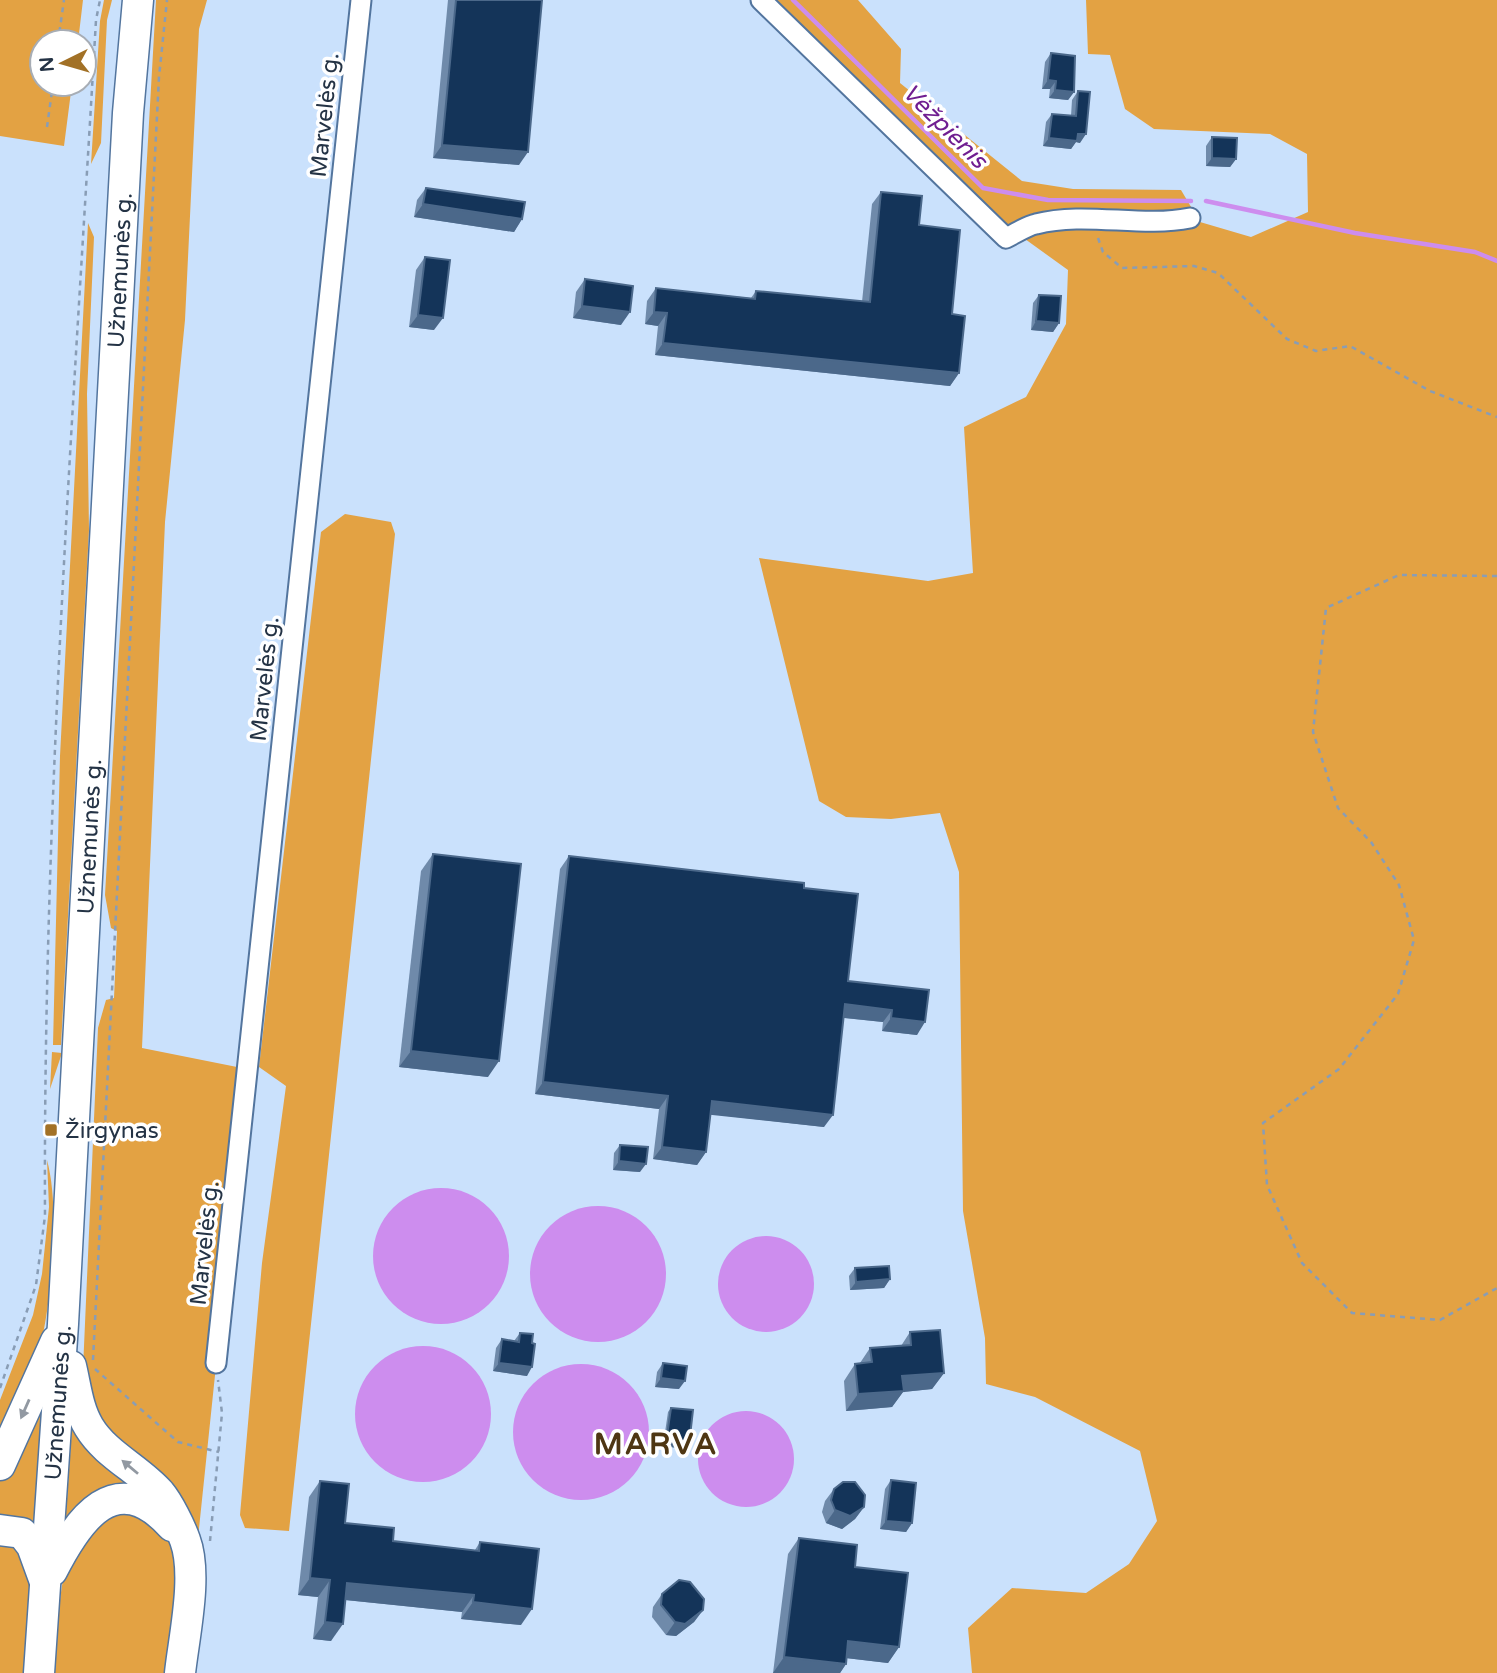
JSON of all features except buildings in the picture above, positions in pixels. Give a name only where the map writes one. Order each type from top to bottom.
[{"type":"main road","name":"Užnemunės g.","points":[[39,1673],[64,1324],[128,113],[138,0]]},
{"type":"main road","points":[[0,1465],[64,1324]]},
{"type":"main road","points":[[64,1324],[78,1403],[89,1427],[103,1445],[160,1494],[197,1543]]},
{"type":"main road","points":[[46,1584],[78,1524],[99,1506],[130,1501],[146,1505],[197,1543]]},
{"type":"main road","points":[[0,1530],[22,1533],[32,1546],[46,1584]]},
{"type":"main road","points":[[180,1673],[190,1560],[197,1543]]},
{"type":"street","name":"Marvelės g.","points":[[216,1363],[361,0]]},
{"type":"street","points":[[761,0],[1006,238],[1035,224],[1072,221],[1162,224],[1191,218]]},
{"type":"path","points":[[60,28],[64,0]]},
{"type":"path","points":[[0,1388],[36,1285],[45,1216],[52,789],[68,476],[96,20],[100,0]]},
{"type":"path","points":[[167,0],[159,77],[93,1367],[178,1442],[219,1452]]},
{"type":"path","points":[[47,127],[50,98]]},
{"type":"path","points":[[1093,222],[1103,251],[1122,268],[1194,266],[1218,273],[1287,338],[1316,351],[1350,346],[1430,391],[1497,417]]},
{"type":"path","points":[[1497,576],[1399,575],[1326,608],[1313,732],[1338,808],[1371,842],[1399,885],[1414,940],[1398,995],[1339,1069],[1263,1123],[1267,1185],[1302,1264],[1352,1312],[1440,1320],[1497,1288]]},
{"type":"path","points":[[197,1543],[219,1452],[222,1413],[216,1363]]},
{"type":"shaded area","points":[[0,0],[83,0],[80,28],[28,28],[28,98],[70,98],[64,146],[0,136]]},
{"type":"shaded area","points":[[104,0],[112,0],[107,20],[101,143],[91,164],[95,98],[98,98],[100,21]]},
{"type":"shaded area","points":[[156,0],[207,0],[199,29],[185,320],[165,522],[142,1048],[247,1069],[198,1538],[102,1434],[83,1369],[98,1028],[106,1000],[114,998],[117,931],[111,928],[105,895]]},
{"type":"shaded area","points":[[774,0],[858,0],[901,49],[900,83],[1022,181],[1073,189],[1181,190],[1200,222],[1251,237],[1308,212],[1307,154],[1270,134],[1154,129],[1125,109],[1110,55],[1088,54],[1086,0],[1497,0],[1497,1673],[972,1673],[968,1628],[1012,1588],[1086,1593],[1129,1564],[1157,1521],[1140,1451],[1035,1397],[986,1384],[985,1338],[963,1211],[959,872],[940,813],[891,819],[846,817],[819,801],[759,558],[928,581],[973,573],[964,427],[1026,397],[1066,324],[1068,270],[993,216]]},
{"type":"shaded area","points":[[88,223],[94,237],[87,394],[89,530],[61,1045],[53,1045],[60,756]]},
{"type":"shaded area","points":[[345,514],[391,522],[395,534],[289,1531],[245,1528],[240,1515],[262,1263],[286,1086],[259,1067],[321,532]]},
{"type":"shaded area","points":[[52,1052],[62,1053],[50,1089]]},
{"type":"shaded area","points":[[47,1160],[54,1226],[45,1324],[33,1371],[0,1450],[0,1400],[33,1315],[42,1274],[49,1207]]},
{"type":"shaded area","points":[[441,1188],[467,1193],[489,1208],[504,1230],[509,1256],[504,1282],[489,1304],[467,1319],[441,1324],[415,1319],[393,1304],[378,1282],[373,1256],[378,1230],[393,1208],[415,1193]]},
{"type":"shaded area","points":[[598,1206],[624,1211],[646,1226],[661,1248],[666,1274],[661,1300],[646,1322],[624,1337],[598,1342],[572,1337],[550,1322],[535,1300],[530,1274],[535,1248],[550,1226],[572,1211]]},
{"type":"shaded area","points":[[766,1236],[784,1240],[800,1250],[810,1266],[814,1284],[810,1302],[800,1318],[784,1328],[766,1332],[748,1328],[732,1318],[722,1302],[718,1284],[722,1266],[732,1250],[748,1240]]},
{"type":"shaded area","points":[[423,1346],[449,1351],[471,1366],[486,1388],[491,1414],[486,1440],[471,1462],[449,1477],[423,1482],[397,1477],[375,1462],[360,1440],[355,1414],[360,1388],[375,1366],[397,1351]]},
{"type":"shaded area","points":[[581,1364],[607,1369],[629,1384],[644,1406],[649,1432],[644,1458],[629,1480],[607,1495],[581,1500],[555,1495],[533,1480],[518,1458],[513,1432],[518,1406],[533,1384],[555,1369]]},
{"type":"shaded area","points":[[36,1404],[41,1404],[42,1412],[35,1537],[0,1521],[0,1480]]},
{"type":"shaded area","points":[[746,1411],[764,1415],[780,1425],[790,1441],[794,1459],[790,1477],[780,1493],[764,1503],[746,1507],[728,1503],[712,1493],[702,1477],[698,1459],[702,1441],[712,1425],[728,1415]]},
{"type":"shaded area","points":[[73,1414],[143,1489],[65,1527]]},
{"type":"shaded area","points":[[130,1509],[171,1540],[178,1560],[171,1673],[55,1673],[58,1617],[64,1576],[76,1540],[89,1524]]},
{"type":"shaded area","points":[[0,1542],[21,1548],[29,1578],[30,1610],[24,1673],[0,1673]]},
{"type":"waterway","name":"Vėžpienis","points":[[793,0],[983,188],[1048,200],[1191,201]]},
{"type":"waterway","name":"Vėžpienis","points":[[1206,201],[1355,233],[1475,252],[1497,261]]},
{"type":"place","name":"Žirgynas","points":[[51,1130]]},
{"type":"district","name":"MARVA","points":[[656,1444]]}]
